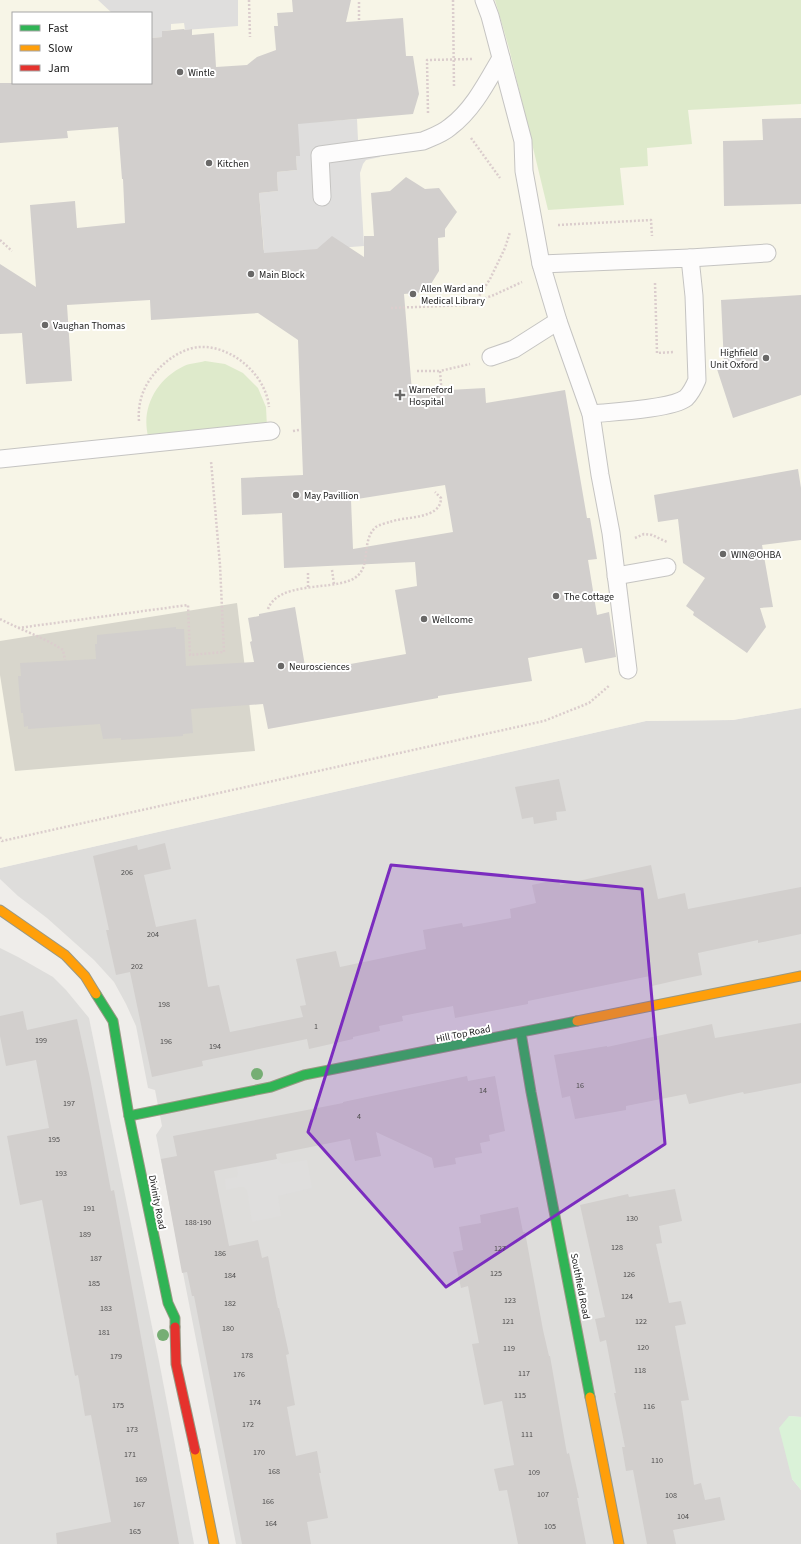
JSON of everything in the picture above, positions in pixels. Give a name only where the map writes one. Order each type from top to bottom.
[{"type":"street","name":"Divinity Road","points":[[0,910],[65,955],[85,976],[113,1021],[130,1116],[168,1303],[175,1318],[176,1364],[214,1544]]},
{"type":"street","name":"Hill Top Road","points":[[130,1116],[271,1087],[304,1075],[521,1033],[801,976]]},
{"type":"street","name":"Southfield Road","points":[[521,1033],[531,1092],[619,1544]]},
{"type":"lane","points":[[484,0],[523,141],[524,171],[542,268],[558,321],[591,414],[598,468],[611,533],[628,670]]},
{"type":"lane","points":[[322,197],[320,155],[423,141],[450,128],[464,114],[482,91],[501,58]]},
{"type":"lane","points":[[542,268],[767,253]]},
{"type":"lane","points":[[591,414],[672,405],[685,399],[692,391],[697,380],[694,296],[690,258]]},
{"type":"lane","points":[[492,357],[514,349],[558,321]]},
{"type":"lane","points":[[0,460],[270,431]]},
{"type":"lane","points":[[616,576],[667,567]]},
{"type":"path","points":[[248,0],[250,36]]},
{"type":"path","points":[[359,0],[359,20]]},
{"type":"path","points":[[453,0],[453,59],[455,94]]},
{"type":"path","points":[[428,139],[427,60],[501,58]]},
{"type":"path","points":[[470,136],[503,182]]},
{"type":"path","points":[[553,225],[651,220],[652,239]]},
{"type":"path","points":[[476,301],[493,273],[505,248],[511,229]]},
{"type":"path","points":[[0,240],[12,251]]},
{"type":"path","points":[[391,308],[467,305],[494,295],[542,268]]},
{"type":"path","points":[[654,281],[657,353],[676,352]]},
{"type":"path","points":[[141,445],[139,415],[141,399],[145,388],[151,378],[165,364],[183,351],[199,347],[216,349],[230,354],[252,370],[265,390],[268,401],[270,431]]},
{"type":"path","points":[[417,371],[440,371],[480,362],[492,357]]},
{"type":"path","points":[[440,371],[442,397]]},
{"type":"path","points":[[18,628],[188,605],[190,655],[224,652],[220,565],[209,438]]},
{"type":"path","points":[[268,609],[271,602],[280,595],[297,590],[349,581],[357,577],[366,564],[367,543],[376,527],[395,520],[424,516],[436,509],[441,502],[441,498],[435,492]]},
{"type":"path","points":[[633,539],[644,534],[652,535],[669,544]]},
{"type":"path","points":[[332,570],[334,584]]},
{"type":"path","points":[[308,572],[308,588]]},
{"type":"path","points":[[0,619],[18,628],[45,638],[63,650],[64,660]]},
{"type":"path","points":[[0,837],[2,841],[544,721],[589,703],[628,670]]},
{"type":"highlighted area","points":[[391,865],[642,889],[665,1144],[446,1287],[308,1132]]},
{"type":"shaded area","name":"Warneford Hospital","points":[[0,0],[801,0],[801,708],[733,720],[646,721],[0,868]]},
{"type":"shaded area","points":[[98,0],[238,0],[238,26],[185,30],[184,23],[171,24],[171,30],[162,31],[162,37],[152,38],[152,12],[111,12]]},
{"type":"shaded area","points":[[293,117],[300,123],[357,119],[358,140],[378,138],[380,157],[366,160],[360,173],[364,246],[246,255],[264,250],[259,193],[278,191],[277,172],[297,170]]},
{"type":"shaded area","points":[[237,603],[255,751],[15,771],[0,675],[0,641]]},
{"type":"shaded area","points":[[801,708],[801,1417],[789,1416],[792,1479],[801,1490],[801,1544],[236,1544],[156,1135],[162,1126],[155,1090],[148,1088],[136,1026],[114,982],[94,960],[0,879],[0,868],[646,721],[733,720]]},
{"type":"shaded area","points":[[0,948],[53,977],[89,1018],[159,1361],[194,1544],[0,1544]]},
{"type":"shaded area","points":[[277,1159],[282,1164],[307,1160],[312,1188],[278,1196],[281,1216],[252,1222],[247,1190],[244,1187],[240,1187],[226,1190],[225,1179],[237,1177],[237,1167]]},
{"type":"green space","points":[[495,0],[801,0],[801,104],[688,110],[692,144],[647,148],[648,166],[620,168],[624,205],[548,210],[509,48]]},
{"type":"green space","points":[[205,361],[225,364],[243,373],[258,388],[266,407],[267,427],[148,436],[146,425],[149,405],[159,386],[166,378],[184,366]]},
{"type":"green space","points":[[789,1416],[801,1417],[801,1490],[792,1479],[779,1428]]},
{"type":"building","points":[[292,0],[351,0],[346,22],[403,18],[406,56],[413,56],[419,94],[413,114],[298,124],[300,156],[296,156],[297,170],[277,172],[278,191],[259,193],[264,253],[317,249],[332,236],[364,257],[364,236],[374,236],[371,193],[390,191],[406,177],[425,189],[439,188],[457,212],[445,229],[445,237],[438,238],[439,271],[426,292],[404,294],[412,392],[485,388],[486,403],[565,390],[587,518],[590,518],[597,559],[588,560],[597,615],[609,612],[616,657],[585,663],[582,648],[528,658],[532,681],[438,696],[438,698],[268,729],[263,704],[191,709],[193,733],[183,734],[183,736],[121,740],[121,738],[103,739],[100,724],[28,729],[28,726],[24,727],[23,713],[21,713],[18,676],[21,676],[20,663],[96,659],[95,644],[97,644],[97,635],[176,627],[176,629],[184,629],[186,666],[254,662],[250,642],[252,641],[248,618],[259,616],[259,614],[295,607],[306,672],[406,654],[395,590],[417,586],[415,562],[284,568],[282,513],[242,515],[241,478],[303,475],[298,340],[258,313],[151,320],[150,300],[67,305],[72,381],[26,384],[22,333],[0,334],[0,264],[36,287],[30,205],[75,201],[77,228],[125,223],[123,179],[118,127],[67,131],[68,138],[0,143],[0,83],[152,84],[152,38],[162,37],[162,31],[184,29],[192,29],[192,35],[214,33],[216,67],[247,65],[257,57],[276,50],[274,26],[278,26],[277,13],[293,12]],"holes":[[[445,485],[453,532],[353,549],[351,500]]]},
{"type":"building","points":[[801,118],[801,204],[724,206],[723,141],[763,140],[762,119]]},
{"type":"building","name":"Highfield Unit Oxford","points":[[801,295],[801,395],[733,418],[716,366],[724,364],[721,300]]},
{"type":"building","name":"WIN@OHBA","points":[[798,469],[801,488],[801,540],[762,545],[773,607],[760,608],[766,627],[747,653],[693,615],[694,612],[686,606],[705,578],[683,563],[678,519],[658,522],[654,495]]},
{"type":"building","points":[[559,779],[566,811],[556,812],[557,820],[534,824],[533,817],[522,819],[515,787]]},
{"type":"building","points":[[165,843],[171,869],[144,875],[156,927],[196,919],[208,987],[219,985],[230,1032],[303,1017],[300,1006],[306,1005],[296,959],[336,951],[340,967],[426,949],[423,930],[462,923],[463,927],[511,918],[510,909],[536,903],[532,885],[559,879],[560,885],[651,865],[658,899],[685,893],[688,909],[801,887],[801,934],[758,943],[758,940],[698,953],[702,975],[652,986],[650,976],[528,1001],[528,1004],[455,1018],[453,1006],[402,1016],[403,1021],[379,1026],[380,1031],[353,1037],[353,1039],[309,1049],[307,1039],[202,1061],[203,1066],[152,1077],[130,972],[116,975],[106,930],[109,930],[93,856],[137,845],[138,850]]},
{"type":"building","points":[[23,1011],[27,1030],[77,1019],[90,1078],[111,1191],[114,1190],[179,1544],[57,1544],[56,1533],[111,1522],[91,1415],[85,1416],[78,1375],[75,1376],[42,1200],[20,1205],[7,1136],[49,1128],[36,1060],[6,1066],[0,1036],[0,1016]]},
{"type":"building","points":[[801,1023],[801,1083],[744,1094],[743,1092],[689,1104],[686,1094],[626,1106],[626,1110],[575,1119],[570,1096],[562,1098],[554,1055],[607,1047],[712,1024],[715,1038]]},
{"type":"building","points":[[467,1076],[468,1081],[495,1076],[505,1131],[489,1135],[490,1141],[480,1143],[482,1153],[455,1158],[456,1164],[434,1168],[432,1158],[376,1132],[381,1156],[355,1161],[350,1139],[276,1154],[277,1159],[214,1171],[229,1246],[258,1240],[262,1258],[268,1256],[289,1354],[286,1355],[295,1405],[287,1407],[296,1456],[317,1451],[321,1473],[319,1473],[328,1518],[307,1522],[311,1544],[242,1544],[194,1296],[192,1296],[187,1272],[182,1273],[161,1159],[177,1156],[173,1136],[343,1103]]},
{"type":"building","points":[[675,1189],[682,1221],[659,1226],[662,1243],[656,1244],[669,1303],[681,1301],[686,1324],[675,1326],[689,1400],[681,1401],[694,1485],[701,1483],[705,1500],[720,1497],[725,1520],[673,1530],[676,1544],[647,1544],[633,1470],[626,1471],[622,1447],[625,1447],[614,1393],[616,1393],[606,1340],[600,1342],[595,1319],[605,1317],[580,1205],[628,1194],[629,1197]]},
{"type":"building","points":[[518,1207],[523,1232],[525,1232],[543,1330],[550,1356],[567,1454],[569,1453],[579,1498],[577,1498],[586,1544],[518,1544],[507,1490],[499,1491],[494,1469],[514,1465],[502,1401],[484,1405],[472,1344],[479,1343],[468,1286],[461,1288],[453,1252],[463,1250],[459,1227],[481,1223],[480,1215]]},
{"type":"traffic: fast","points":[[96,994],[113,1021],[129,1116],[168,1303],[175,1318],[175,1327]]},
{"type":"traffic: fast","points":[[129,1116],[271,1087],[304,1075],[577,1021]]},
{"type":"traffic: fast","points":[[521,1033],[590,1397]]},
{"type":"traffic: slow","points":[[0,910],[65,955],[85,976],[96,994]]},
{"type":"traffic: slow","points":[[577,1021],[801,976]]},
{"type":"traffic: slow","points":[[590,1397],[619,1544]]},
{"type":"traffic: slow","points":[[195,1450],[214,1544]]},
{"type":"traffic: jam","points":[[175,1327],[176,1364],[195,1450]]},
{"type":"place","name":"Wintle","points":[[180,72]]},
{"type":"place","name":"Kitchen","points":[[209,163]]},
{"type":"place","name":"Main Block","points":[[251,274]]},
{"type":"place","name":"Allen Ward and Medical Library","points":[[413,294]]},
{"type":"place","name":"Vaughan Thomas","points":[[45,325]]},
{"type":"place","name":"Highfield Unit Oxford","points":[[766,358]]},
{"type":"place","name":"Warneford Hospital","points":[[400,395]]},
{"type":"place","name":"May Pavillion","points":[[296,495]]},
{"type":"place","name":"WIN@OHBA","points":[[723,554]]},
{"type":"place","name":"The Cottage","points":[[556,596]]},
{"type":"place","name":"Wellcome","points":[[424,619]]},
{"type":"place","name":"Neurosciences","points":[[281,666]]}]
